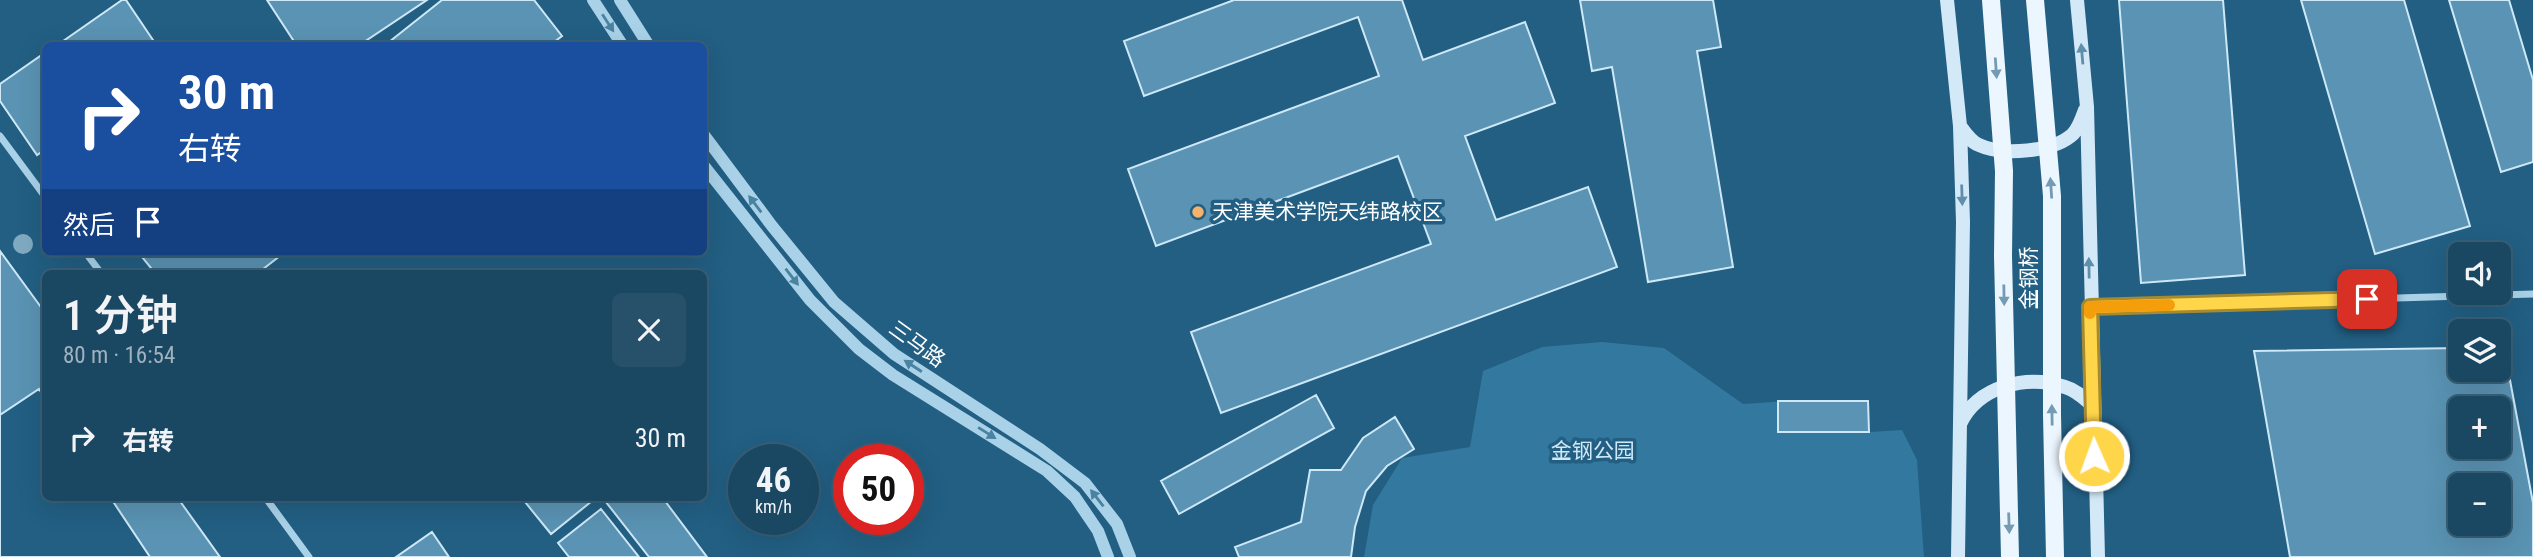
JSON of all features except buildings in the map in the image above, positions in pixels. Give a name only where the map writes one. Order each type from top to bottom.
[{"type":"main road","points":[[1947,0],[1960,126],[1963,222],[1958,557]]},
{"type":"main road","name":"金钢桥","points":[[1991,0],[2004,171],[2003,256],[2010,557]]},
{"type":"main road","name":"金钢桥","points":[[2035,0],[2052,195],[2055,557]]},
{"type":"main road","points":[[2077,0],[2087,107],[2092,405],[2098,557]]},
{"type":"main road","points":[[1960,126],[1968,138],[1978,145],[2012,152],[2034,149],[2062,142],[2074,133],[2087,107]]},
{"type":"main road","points":[[1959,425],[1966,410],[1981,395],[2007,386],[2049,383],[2067,387],[2092,405]]},
{"type":"street","points":[[593,0],[620,42]]},
{"type":"street","points":[[620,0],[646,42]]},
{"type":"street","points":[[0,135],[42,193]]},
{"type":"street","name":"三马路","points":[[707,139],[772,226],[834,302],[894,354],[1040,449],[1085,483],[1117,524],[1130,557]]},
{"type":"street","name":"三马路","points":[[707,170],[810,300],[859,349],[892,375],[1047,471],[1075,497],[1098,531],[1108,557]]},
{"type":"street","points":[[88,256],[99,270]]},
{"type":"street","points":[[2090,307],[2533,294]]},
{"type":"street","points":[[268,501],[309,557]]},
{"type":"green space","name":"金钢公园","points":[[1602,342],[1664,348],[1743,404],[1787,401],[1869,432],[1902,430],[1917,460],[1924,557],[1364,557],[1373,505],[1402,458],[1470,447],[1483,371],[1542,347]]},
{"type":"slow traffic","points":[[2090,313],[2090,307],[2169,305]]},
{"type":"place","name":"天津美术学院天纬路校区","points":[[1198,212]]},
{"type":"route","points":[[2094,456],[2090,307],[2367,299]]}]
